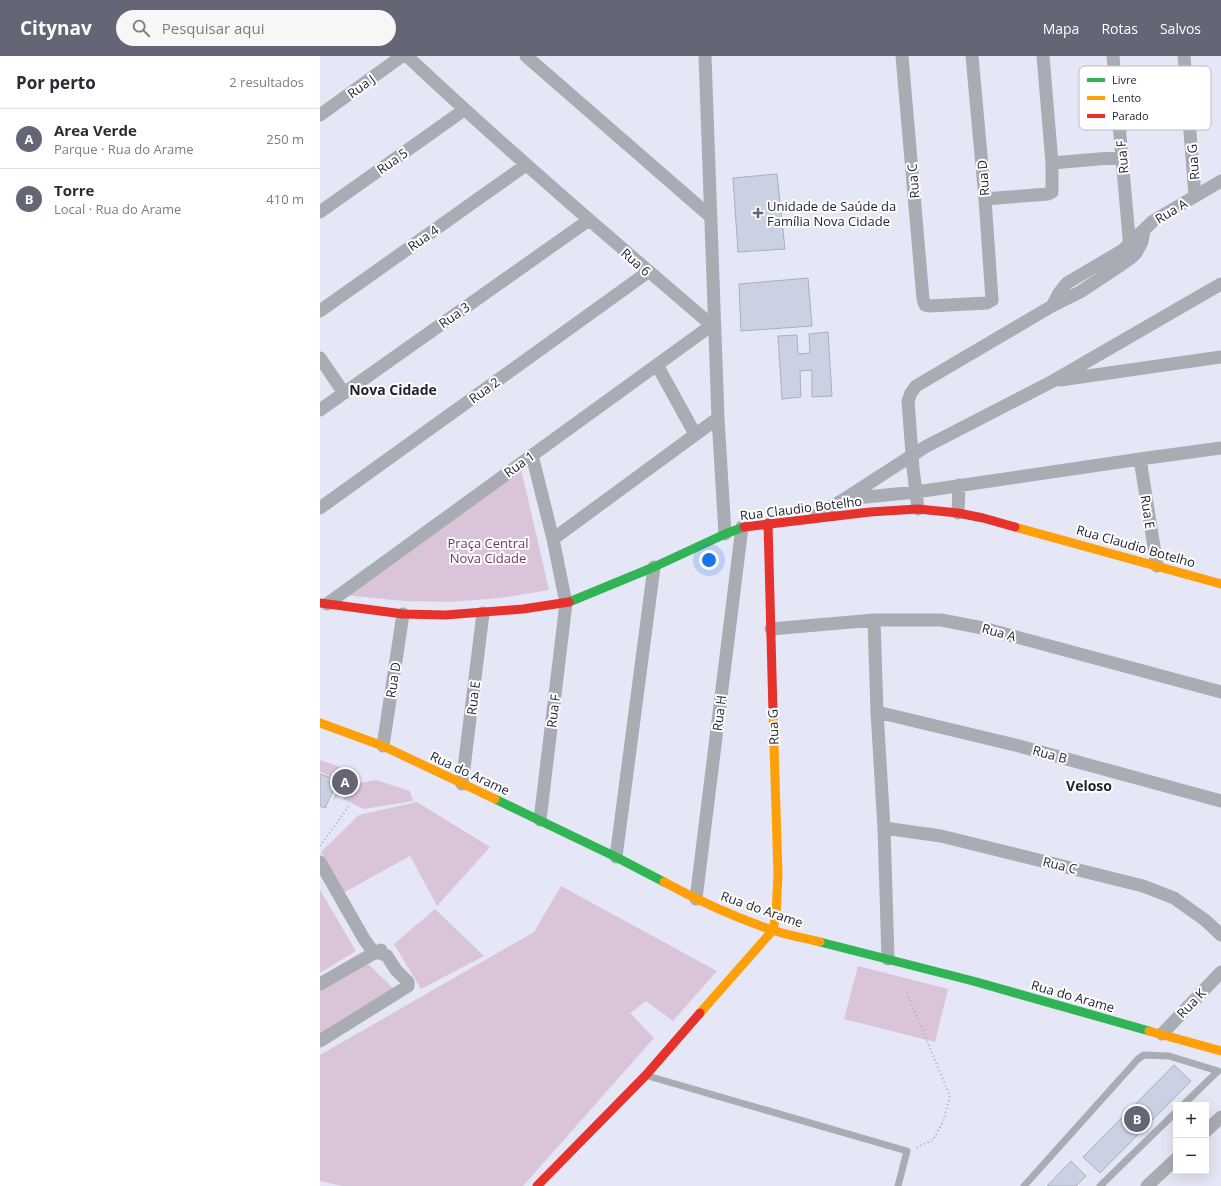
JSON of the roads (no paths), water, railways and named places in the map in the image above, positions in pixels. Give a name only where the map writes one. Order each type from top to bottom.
[{"type":"street","name":"Rua J","points":[[320,115],[402,56]]},
{"type":"street","name":"Rua 6","points":[[407,56],[464,110],[526,165],[713,327]]},
{"type":"street","points":[[526,56],[711,217]]},
{"type":"street","points":[[704,56],[711,217],[713,327],[725,534]]},
{"type":"street","name":"Rua C","points":[[902,56],[923,299],[926,305],[929,306],[987,303],[992,300]]},
{"type":"street","name":"Rua D","points":[[972,56],[985,199],[992,300]]},
{"type":"street","points":[[985,199],[1048,194],[1052,192],[1052,163],[1043,56]]},
{"type":"street","name":"Rua F","points":[[1112,56],[1113,66]]},
{"type":"street","name":"Rua G","points":[[1184,56],[1185,66]]},
{"type":"street","name":"Rua 5","points":[[320,212],[464,110]]},
{"type":"street","name":"Rua F","points":[[1119,130],[1131,258]]},
{"type":"street","name":"Rua G","points":[[1190,130],[1195,196]]},
{"type":"street","points":[[1052,163],[1122,156]]},
{"type":"street","name":"Rua 4","points":[[320,311],[526,165]]},
{"type":"street","name":"Rua A","points":[[1052,306],[1067,284],[1123,250],[1153,221],[1221,182]]},
{"type":"street","name":"Rua 3","points":[[320,410],[589,220]]},
{"type":"street","points":[[918,509],[908,401],[916,386],[1052,306],[1080,292],[1131,258],[1142,242],[1144,230]]},
{"type":"street","name":"Rua 2","points":[[320,508],[648,272]]},
{"type":"street","points":[[811,518],[843,500],[912,455],[1053,381],[1221,284]]},
{"type":"street","name":"Rua 1","points":[[323,603],[532,456],[657,365],[713,327]]},
{"type":"street","points":[[1053,381],[1221,357]]},
{"type":"street","points":[[320,358],[344,393]]},
{"type":"street","points":[[657,365],[695,434]]},
{"type":"street","points":[[553,539],[718,418]]},
{"type":"street","points":[[843,500],[916,492],[1221,448]]},
{"type":"street","name":"Rua F","points":[[532,456],[553,539],[566,603],[540,820]]},
{"type":"street","name":"Rua E","points":[[1140,459],[1157,566]]},
{"type":"street","points":[[958,513],[959,485]]},
{"type":"street","name":"Rua Claudio Botelho","points":[[323,603],[403,614],[445,615],[483,613],[566,603],[654,567],[742,527],[811,518],[918,509],[958,513],[991,520],[1221,584]]},
{"type":"street","name":"Rua G","points":[[768,523],[778,875],[776,914],[773,930]]},
{"type":"street","name":"Rua H","points":[[696,899],[742,527]]},
{"type":"street","points":[[616,857],[654,567]]},
{"type":"street","name":"Rua E","points":[[462,784],[483,613]]},
{"type":"street","name":"Rua D","points":[[382,746],[403,614]]},
{"type":"street","points":[[874,620],[877,712],[884,828],[888,959]]},
{"type":"street","name":"Rua A","points":[[771,629],[874,620],[941,620],[983,628],[1221,692]]},
{"type":"street","name":"Rua B","points":[[877,712],[1019,746],[1221,801]]},
{"type":"street","name":"Rua do Arame","points":[[320,723],[382,746],[616,857],[696,899],[732,915],[773,930],[973,981],[1221,1051]]},
{"type":"street","name":"Rua C","points":[[884,828],[941,836],[1143,886],[1174,898],[1205,920],[1221,936]]},
{"type":"street","points":[[320,862],[374,954]]},
{"type":"street","points":[[537,1186],[646,1075],[773,930]]},
{"type":"street","points":[[320,984],[374,954],[380,953],[387,956],[404,979],[408,982],[408,986],[320,1041]]},
{"type":"street","name":"Rua K","points":[[1162,1034],[1221,972]]},
{"type":"street","points":[[1209,1128],[1221,1117]]},
{"type":"street","points":[[1147,1186],[1173,1162]]},
{"type":"lane","points":[[1024,1186],[1138,1059],[1144,1055],[1168,1056],[1218,1071],[1187,1102]]},
{"type":"lane","points":[[646,1075],[907,1151],[898,1186]]},
{"type":"lane","points":[[1100,1186],[1173,1115]]},
{"type":"place","name":"Unidade de Saúde da Família Nova Cidade","points":[[758,213]]},
{"type":"place","name":"Area Verde","points":[[345,782]]},
{"type":"place","name":"Torre","points":[[1137,1119]]},
{"type":"district","name":"Nova Cidade","points":[[393,389]]},
{"type":"district","name":"Veloso","points":[[1089,785]]},
{"type":"park label","name":"Praça Central Nova Cidade","points":[[488,550]]}]
